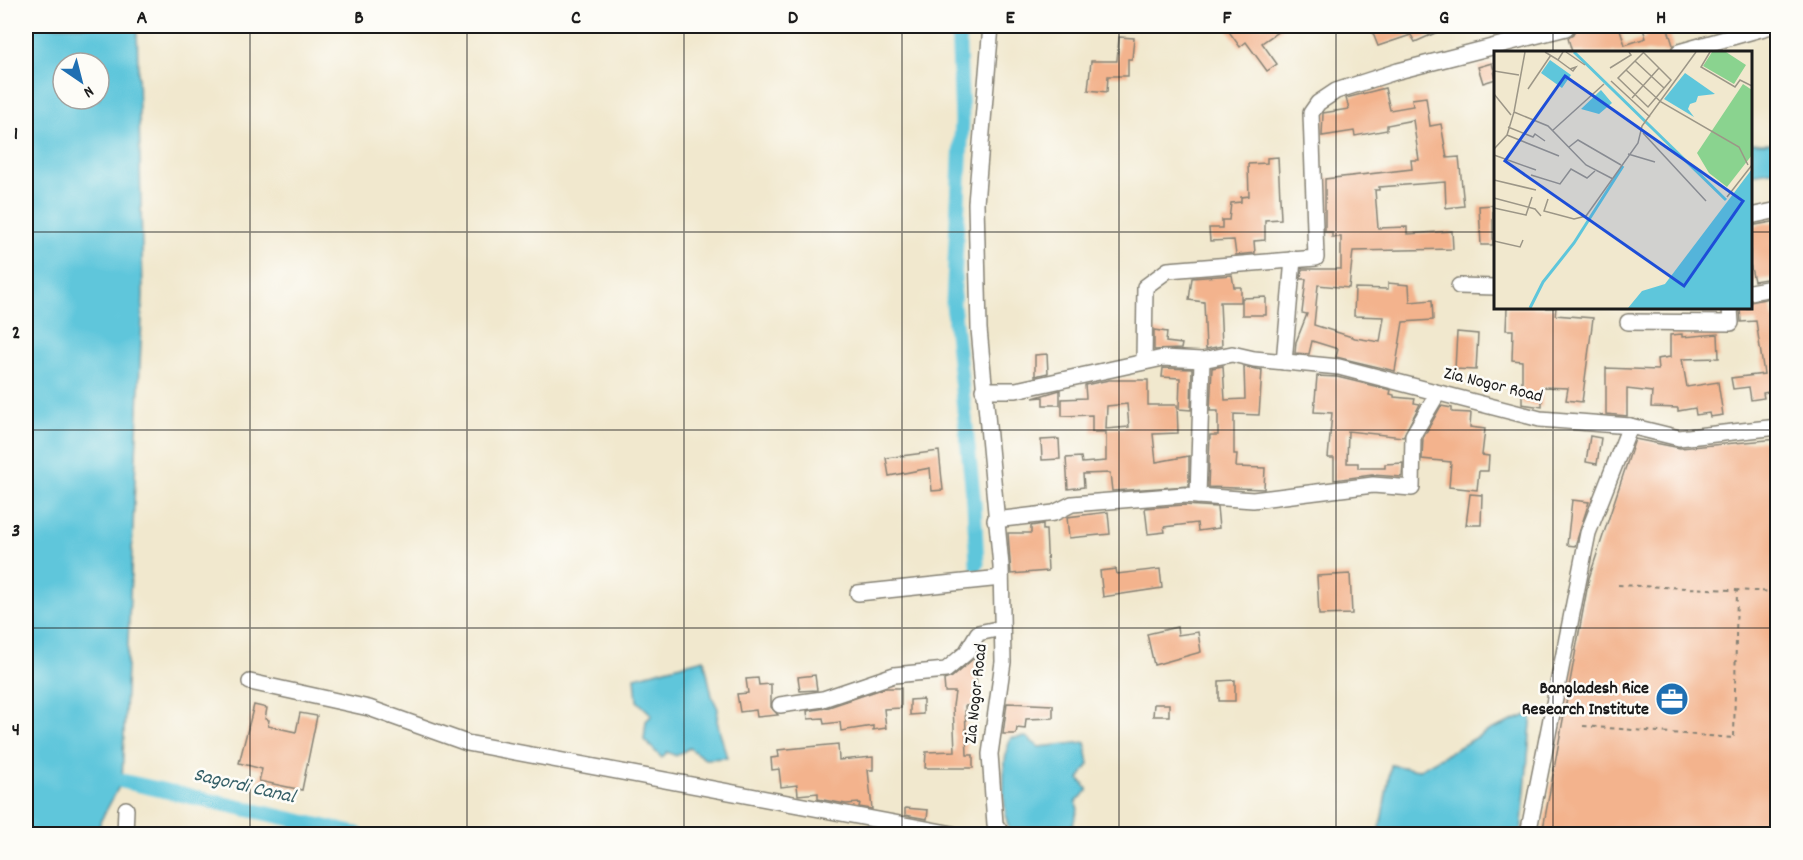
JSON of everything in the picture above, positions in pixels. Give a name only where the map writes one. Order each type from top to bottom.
[{"type":"street","name":"Zia Nogor Road","points":[[991,26],[976,203],[979,329],[1001,578],[1003,662],[990,754],[995,824],[1002,834]]},
{"type":"street","points":[[1682,51],[1755,28],[1772,26]]},
{"type":"street","points":[[1144,361],[1145,287],[1167,270],[1209,269],[1316,258],[1311,113],[1318,103],[1336,91],[1398,71],[1566,28]]},
{"type":"street","points":[[1752,216],[1778,210]]},
{"type":"street","points":[[1284,362],[1293,259]]},
{"type":"street","points":[[1459,286],[1494,287]]},
{"type":"street","points":[[1752,292],[1778,287]]},
{"type":"street","points":[[1628,322],[1731,323],[1730,309]]},
{"type":"street","name":"Zia Nogor Road","points":[[984,390],[1016,390],[1163,357],[1202,360],[1232,354],[1339,367],[1540,419],[1630,426],[1678,438],[1778,427]]},
{"type":"street","points":[[1198,496],[1202,360]]},
{"type":"street","points":[[996,520],[1054,513],[1072,504],[1184,495],[1253,500],[1373,485],[1412,488],[1413,435],[1438,393]]},
{"type":"street","points":[[1528,834],[1588,533],[1630,426]]},
{"type":"street","points":[[858,593],[1001,578]]},
{"type":"street","points":[[780,705],[823,699],[894,675],[946,670],[966,653],[978,633],[1002,628]]},
{"type":"street","points":[[250,682],[369,708],[467,743],[952,834]]},
{"type":"street","points":[[125,834],[126,809]]},
{"type":"path","points":[[1618,585],[1778,592]]},
{"type":"path","points":[[1583,726],[1734,738],[1737,590]]},
{"type":"water","points":[[26,26],[137,26],[143,295],[122,781],[100,822],[100,834],[26,834]]},
{"type":"water","points":[[1752,143],[1776,143],[1777,170],[1752,174]]},
{"type":"water","points":[[704,659],[712,696],[718,709],[717,721],[727,758],[705,759],[689,748],[676,756],[667,752],[662,758],[644,740],[646,721],[652,715],[637,701],[635,677]]},
{"type":"water","points":[[1532,713],[1521,834],[1379,834],[1391,765],[1418,770],[1490,730]]},
{"type":"water","points":[[1026,737],[1039,747],[1085,742],[1089,764],[1079,779],[1088,790],[1076,802],[1078,810],[1069,834],[1010,832],[1004,798],[1005,758],[1011,738]]},
{"type":"building","points":[[1225,26],[1286,26],[1262,43],[1277,64],[1267,71],[1246,42],[1240,47]]},
{"type":"building","points":[[1387,26],[1451,26],[1415,42],[1411,35],[1378,46],[1372,31]]},
{"type":"building","points":[[1576,26],[1619,26],[1625,45],[1646,38],[1642,26],[1667,26],[1673,45],[1670,51],[1572,51],[1568,38],[1573,35]]},
{"type":"building","points":[[1119,37],[1134,38],[1132,59],[1128,59],[1128,76],[1108,76],[1107,92],[1088,90],[1091,61],[1117,61]]},
{"type":"building","points":[[1492,63],[1494,80],[1483,83],[1478,67]]},
{"type":"building","points":[[1385,88],[1390,110],[1413,106],[1412,99],[1426,97],[1430,126],[1441,124],[1447,158],[1459,157],[1464,206],[1446,208],[1445,182],[1379,187],[1379,190],[1375,190],[1378,228],[1407,227],[1407,234],[1452,231],[1453,249],[1353,251],[1349,288],[1318,285],[1314,325],[1355,338],[1380,342],[1384,317],[1354,316],[1355,288],[1388,289],[1388,283],[1409,285],[1410,302],[1432,300],[1433,320],[1403,322],[1395,371],[1336,357],[1338,349],[1312,341],[1309,354],[1295,353],[1296,342],[1307,314],[1302,313],[1306,279],[1301,279],[1302,269],[1341,269],[1341,237],[1332,237],[1332,232],[1325,232],[1325,179],[1412,169],[1411,160],[1419,160],[1413,120],[1387,125],[1387,130],[1355,136],[1354,131],[1322,136],[1323,113],[1349,109],[1346,98]]},
{"type":"building","points":[[1278,157],[1281,219],[1265,220],[1265,240],[1254,241],[1255,253],[1236,255],[1234,240],[1210,241],[1209,228],[1222,228],[1222,220],[1229,220],[1231,203],[1241,202],[1241,197],[1249,196],[1248,164],[1267,163],[1267,158]]},
{"type":"building","points":[[1493,205],[1493,245],[1481,245],[1479,206]]},
{"type":"building","points":[[1778,221],[1778,243],[1775,244],[1778,277],[1754,281],[1752,226]]},
{"type":"building","points":[[1232,275],[1234,287],[1241,287],[1241,302],[1220,302],[1222,346],[1206,349],[1204,302],[1189,300],[1192,278]]},
{"type":"building","points":[[1266,297],[1266,315],[1242,315],[1242,298]]},
{"type":"building","points":[[1770,298],[1773,319],[1778,319],[1778,368],[1774,369],[1778,390],[1763,393],[1764,398],[1751,400],[1749,387],[1733,389],[1731,378],[1764,374],[1756,321],[1741,322],[1740,309],[1752,309],[1752,302]]},
{"type":"building","points":[[1507,309],[1556,309],[1555,315],[1593,318],[1582,402],[1566,400],[1568,388],[1542,387],[1542,407],[1522,404],[1522,361],[1512,360],[1513,330],[1506,330]]},
{"type":"building","points":[[1154,330],[1167,332],[1166,342],[1182,344],[1181,349],[1154,350]]},
{"type":"building","points":[[1457,332],[1478,334],[1476,370],[1455,369]]},
{"type":"building","points":[[1682,334],[1682,337],[1718,334],[1719,358],[1682,359],[1687,387],[1718,382],[1723,415],[1710,417],[1709,413],[1696,415],[1695,408],[1678,411],[1678,408],[1651,407],[1652,392],[1627,389],[1627,416],[1606,414],[1606,368],[1658,370],[1657,359],[1670,357],[1670,335]]},
{"type":"building","points":[[1047,354],[1048,373],[1035,376],[1035,355]]},
{"type":"building","points":[[1223,366],[1225,400],[1245,399],[1244,367],[1262,370],[1259,415],[1234,414],[1234,454],[1237,454],[1236,467],[1265,468],[1264,489],[1208,487],[1210,435],[1218,435],[1218,411],[1210,411],[1212,368]]},
{"type":"building","points":[[1163,368],[1192,369],[1191,410],[1179,409],[1180,378],[1162,377]]},
{"type":"building","points":[[1317,376],[1337,377],[1391,390],[1390,394],[1394,397],[1415,399],[1414,403],[1420,404],[1403,437],[1348,431],[1347,463],[1358,463],[1358,468],[1385,468],[1385,464],[1403,463],[1402,477],[1372,475],[1334,480],[1334,458],[1328,458],[1332,413],[1314,412]]},
{"type":"building","points":[[1109,380],[1148,380],[1148,405],[1177,405],[1178,433],[1153,434],[1156,462],[1189,456],[1189,486],[1112,491],[1110,473],[1083,474],[1084,487],[1068,489],[1066,458],[1081,457],[1082,463],[1106,461],[1106,432],[1092,432],[1092,415],[1062,416],[1062,399],[1086,398],[1085,385]],"holes":[[[1127,404],[1129,427],[1106,429],[1107,406]]]},
{"type":"building","points":[[1060,390],[1060,405],[1043,405],[1043,397],[1033,398]]},
{"type":"building","points":[[1441,406],[1452,408],[1452,412],[1471,413],[1470,427],[1485,429],[1482,455],[1489,456],[1488,471],[1479,471],[1477,490],[1449,487],[1451,462],[1422,459],[1423,438]]},
{"type":"building","points":[[1590,436],[1601,438],[1597,464],[1586,462]]},
{"type":"building","points":[[1059,439],[1060,459],[1042,460],[1041,440]]},
{"type":"building","name":"Bangladesh Rice Research Institute","points":[[1635,439],[1680,448],[1778,439],[1778,834],[1542,834],[1589,578]]},
{"type":"building","points":[[939,451],[943,490],[932,491],[930,468],[889,476],[886,458]]},
{"type":"building","points":[[1470,494],[1482,495],[1481,525],[1466,525]]},
{"type":"building","points":[[1572,500],[1589,502],[1575,546],[1567,545]]},
{"type":"building","points":[[1184,505],[1217,507],[1219,528],[1198,531],[1197,523],[1164,527],[1165,532],[1148,534],[1145,508]]},
{"type":"building","points":[[1108,512],[1110,534],[1069,538],[1067,517]]},
{"type":"building","points":[[1043,524],[1043,530],[1046,530],[1048,571],[1011,574],[1008,533],[1031,533],[1031,526]]},
{"type":"building","points":[[1116,569],[1117,574],[1160,569],[1162,588],[1103,597],[1100,571]]},
{"type":"building","points":[[1350,574],[1352,614],[1319,615],[1317,576]]},
{"type":"building","points":[[1177,627],[1178,635],[1198,632],[1201,652],[1154,665],[1147,634]]},
{"type":"building","points":[[976,659],[977,705],[965,706],[967,755],[973,755],[973,768],[925,768],[926,752],[955,751],[953,706],[955,692],[945,692],[944,680],[952,677]]},
{"type":"building","points":[[815,675],[817,690],[800,691],[798,677]]},
{"type":"building","points":[[758,678],[759,685],[771,684],[771,707],[778,715],[757,717],[756,710],[740,712],[737,694],[748,693],[746,679]]},
{"type":"building","points":[[1235,680],[1235,701],[1219,701],[1219,681]]},
{"type":"building","points":[[885,688],[901,688],[901,708],[884,709],[886,728],[873,730],[873,726],[841,731],[840,722],[824,724],[823,718],[808,719],[807,711],[826,708]]},
{"type":"building","points":[[923,699],[923,714],[910,715],[910,700]]},
{"type":"building","points":[[1007,703],[1053,705],[1053,718],[1026,719],[1025,729],[1017,728],[1016,734],[1003,734]]},
{"type":"building","points":[[1154,704],[1169,704],[1169,716],[1153,716]]},
{"type":"building","points":[[254,705],[267,708],[265,719],[269,720],[268,726],[296,732],[300,713],[317,716],[302,790],[259,781],[262,769],[239,763]]},
{"type":"building","points":[[838,744],[839,760],[873,757],[873,770],[868,770],[872,809],[859,807],[860,803],[846,804],[818,799],[818,793],[798,795],[797,785],[781,787],[779,769],[772,770],[771,758],[779,757],[778,750]]},
{"type":"building","points":[[905,808],[928,810],[927,819],[905,815]]},
{"type":"waterway","points":[[958,26],[962,120],[953,304],[974,504],[977,564]]},
{"type":"waterway","name":"Sagordi Canal","points":[[122,781],[357,834]]},
{"type":"place","name":"Bangladesh Rice Research Institute","points":[[1672,699]]}]
